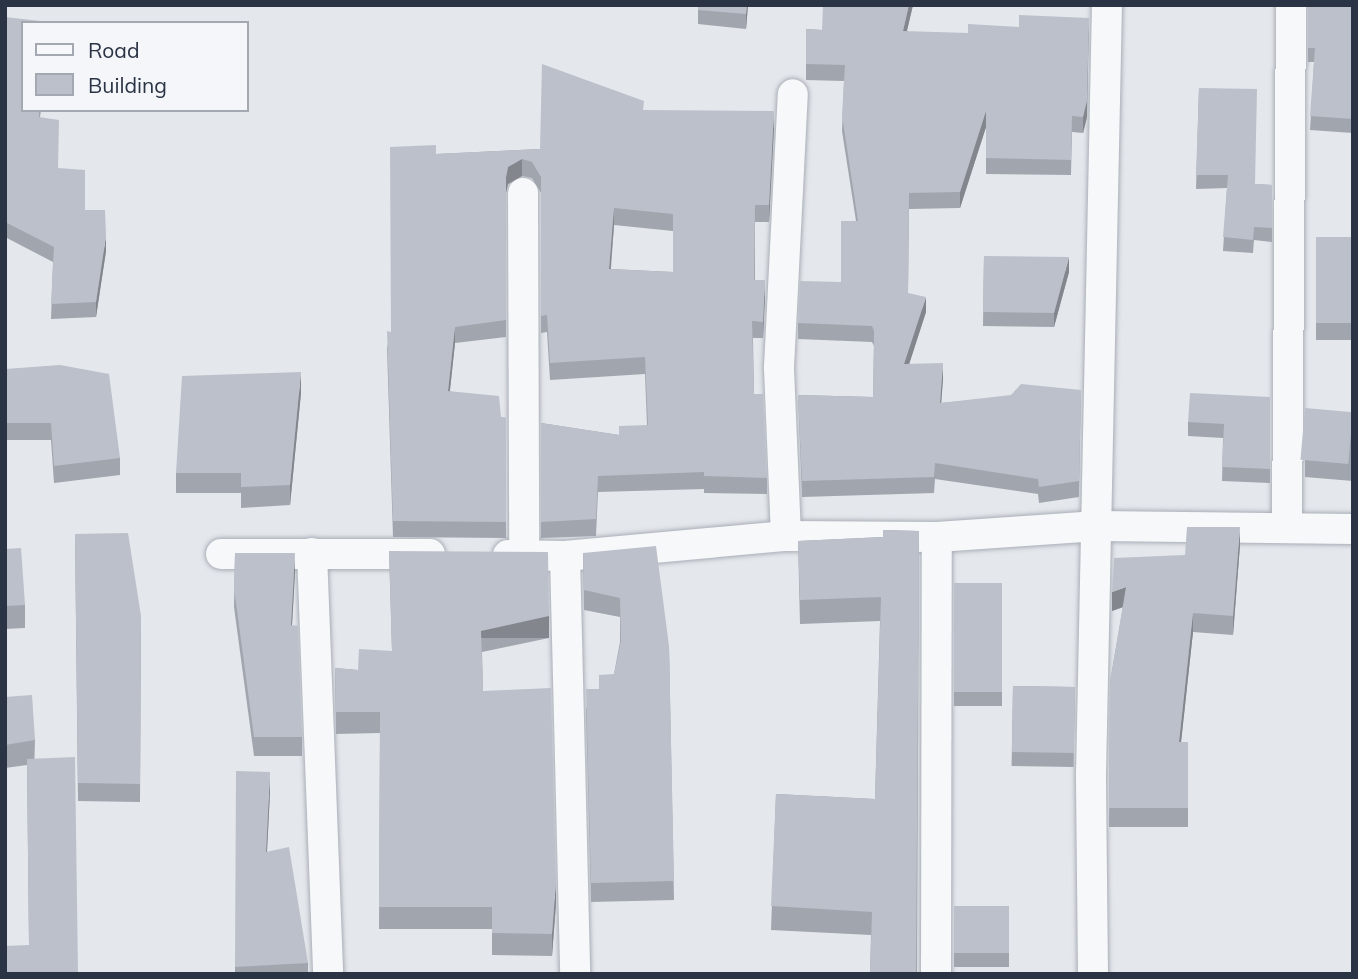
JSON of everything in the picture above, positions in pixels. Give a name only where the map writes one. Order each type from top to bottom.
[{"type":"street","points":[[1093,974],[1091,774],[1107,5]]},
{"type":"street","points":[[1287,527],[1291,5]]},
{"type":"street","points":[[786,536],[779,367],[793,94]]},
{"type":"street","points":[[523,193],[524,556]]},
{"type":"street","points":[[221,554],[565,556],[786,536],[937,537],[1098,526],[1353,529]]},
{"type":"street","points":[[936,974],[937,537]]},
{"type":"street","points":[[312,553],[328,974]]},
{"type":"street","points":[[565,556],[575,974]]},
{"type":"building","points":[[698,5],[747,5],[746,14],[698,10]]},
{"type":"building","points":[[823,5],[909,5],[903,31],[968,33],[968,24],[1019,27],[1019,15],[1089,18],[1087,101],[1083,117],[1072,116],[1071,160],[986,158],[986,111],[960,192],[909,193],[908,293],[926,297],[904,364],[943,363],[940,403],[1011,395],[1021,384],[1081,390],[1079,481],[1039,487],[1038,479],[935,463],[934,477],[802,481],[798,395],[873,397],[872,326],[798,323],[800,281],[841,282],[841,221],[858,221],[842,115],[845,65],[806,64],[806,29],[822,30]]},
{"type":"building","points":[[1308,5],[1353,5],[1353,119],[1310,116],[1315,48],[1308,48]]},
{"type":"building","points":[[5,17],[40,21],[21,21],[21,112],[39,112],[39,117],[59,120],[58,168],[85,170],[85,210],[105,210],[106,236],[96,302],[51,304],[54,247],[5,222]]},
{"type":"building","points":[[542,64],[644,101],[643,110],[774,111],[769,205],[755,205],[754,280],[765,280],[763,322],[752,321],[754,394],[763,394],[767,478],[704,476],[704,472],[598,476],[596,519],[541,522],[541,423],[619,435],[619,426],[648,425],[645,357],[550,363],[547,315],[541,316],[541,177],[532,162],[522,159],[508,167],[506,177],[506,320],[455,327],[448,391],[499,396],[501,417],[506,418],[506,522],[393,521],[387,331],[391,332],[390,147],[436,145],[436,154],[540,149]],"holes":[[[614,208],[673,214],[673,272],[609,269]]]},
{"type":"building","points":[[1199,88],[1257,89],[1255,184],[1272,185],[1272,228],[1254,227],[1253,240],[1223,237],[1228,175],[1196,175]]},
{"type":"building","points":[[1316,237],[1353,237],[1353,323],[1316,323]]},
{"type":"building","points":[[984,256],[1069,257],[1054,313],[983,312]]},
{"type":"building","points":[[60,365],[109,374],[120,458],[54,466],[51,423],[5,423],[5,369]]},
{"type":"building","points":[[301,372],[290,485],[241,487],[241,473],[176,473],[182,376]]},
{"type":"building","points":[[1190,393],[1270,397],[1270,469],[1222,467],[1224,424],[1188,422]]},
{"type":"building","points":[[1305,408],[1353,412],[1348,464],[1300,460]]},
{"type":"building","points":[[1187,527],[1240,527],[1233,616],[1193,613],[1179,742],[1188,742],[1188,808],[1109,808],[1110,682],[1126,587],[1112,592],[1114,558],[1185,555]]},
{"type":"building","points":[[883,530],[919,531],[916,974],[870,974],[872,912],[771,906],[776,794],[875,799],[881,597],[800,600],[798,541],[883,537]]},
{"type":"building","points":[[128,533],[141,616],[140,784],[78,783],[75,534]]},
{"type":"building","points":[[656,546],[669,646],[674,881],[591,883],[586,689],[599,689],[599,675],[614,674],[621,641],[620,598],[584,590],[583,553]]},
{"type":"building","points":[[21,548],[25,605],[5,606],[5,549]]},
{"type":"building","points":[[389,551],[548,552],[549,616],[481,631],[483,691],[551,688],[556,881],[552,934],[492,933],[492,907],[379,907],[380,712],[336,712],[335,668],[358,670],[359,649],[392,651]]},
{"type":"building","points":[[235,553],[295,553],[291,625],[298,626],[302,737],[254,737],[234,588]]},
{"type":"building","points":[[954,583],[1002,583],[1002,692],[954,692]]},
{"type":"building","points":[[1013,686],[1075,687],[1074,753],[1012,752]]},
{"type":"building","points":[[32,695],[35,740],[5,745],[5,697]]},
{"type":"building","points":[[75,757],[78,974],[5,974],[5,946],[29,945],[27,759]]},
{"type":"building","points":[[236,771],[270,772],[266,852],[289,847],[308,963],[235,967]]},
{"type":"building","points":[[954,906],[1009,906],[1009,953],[954,953]]}]
